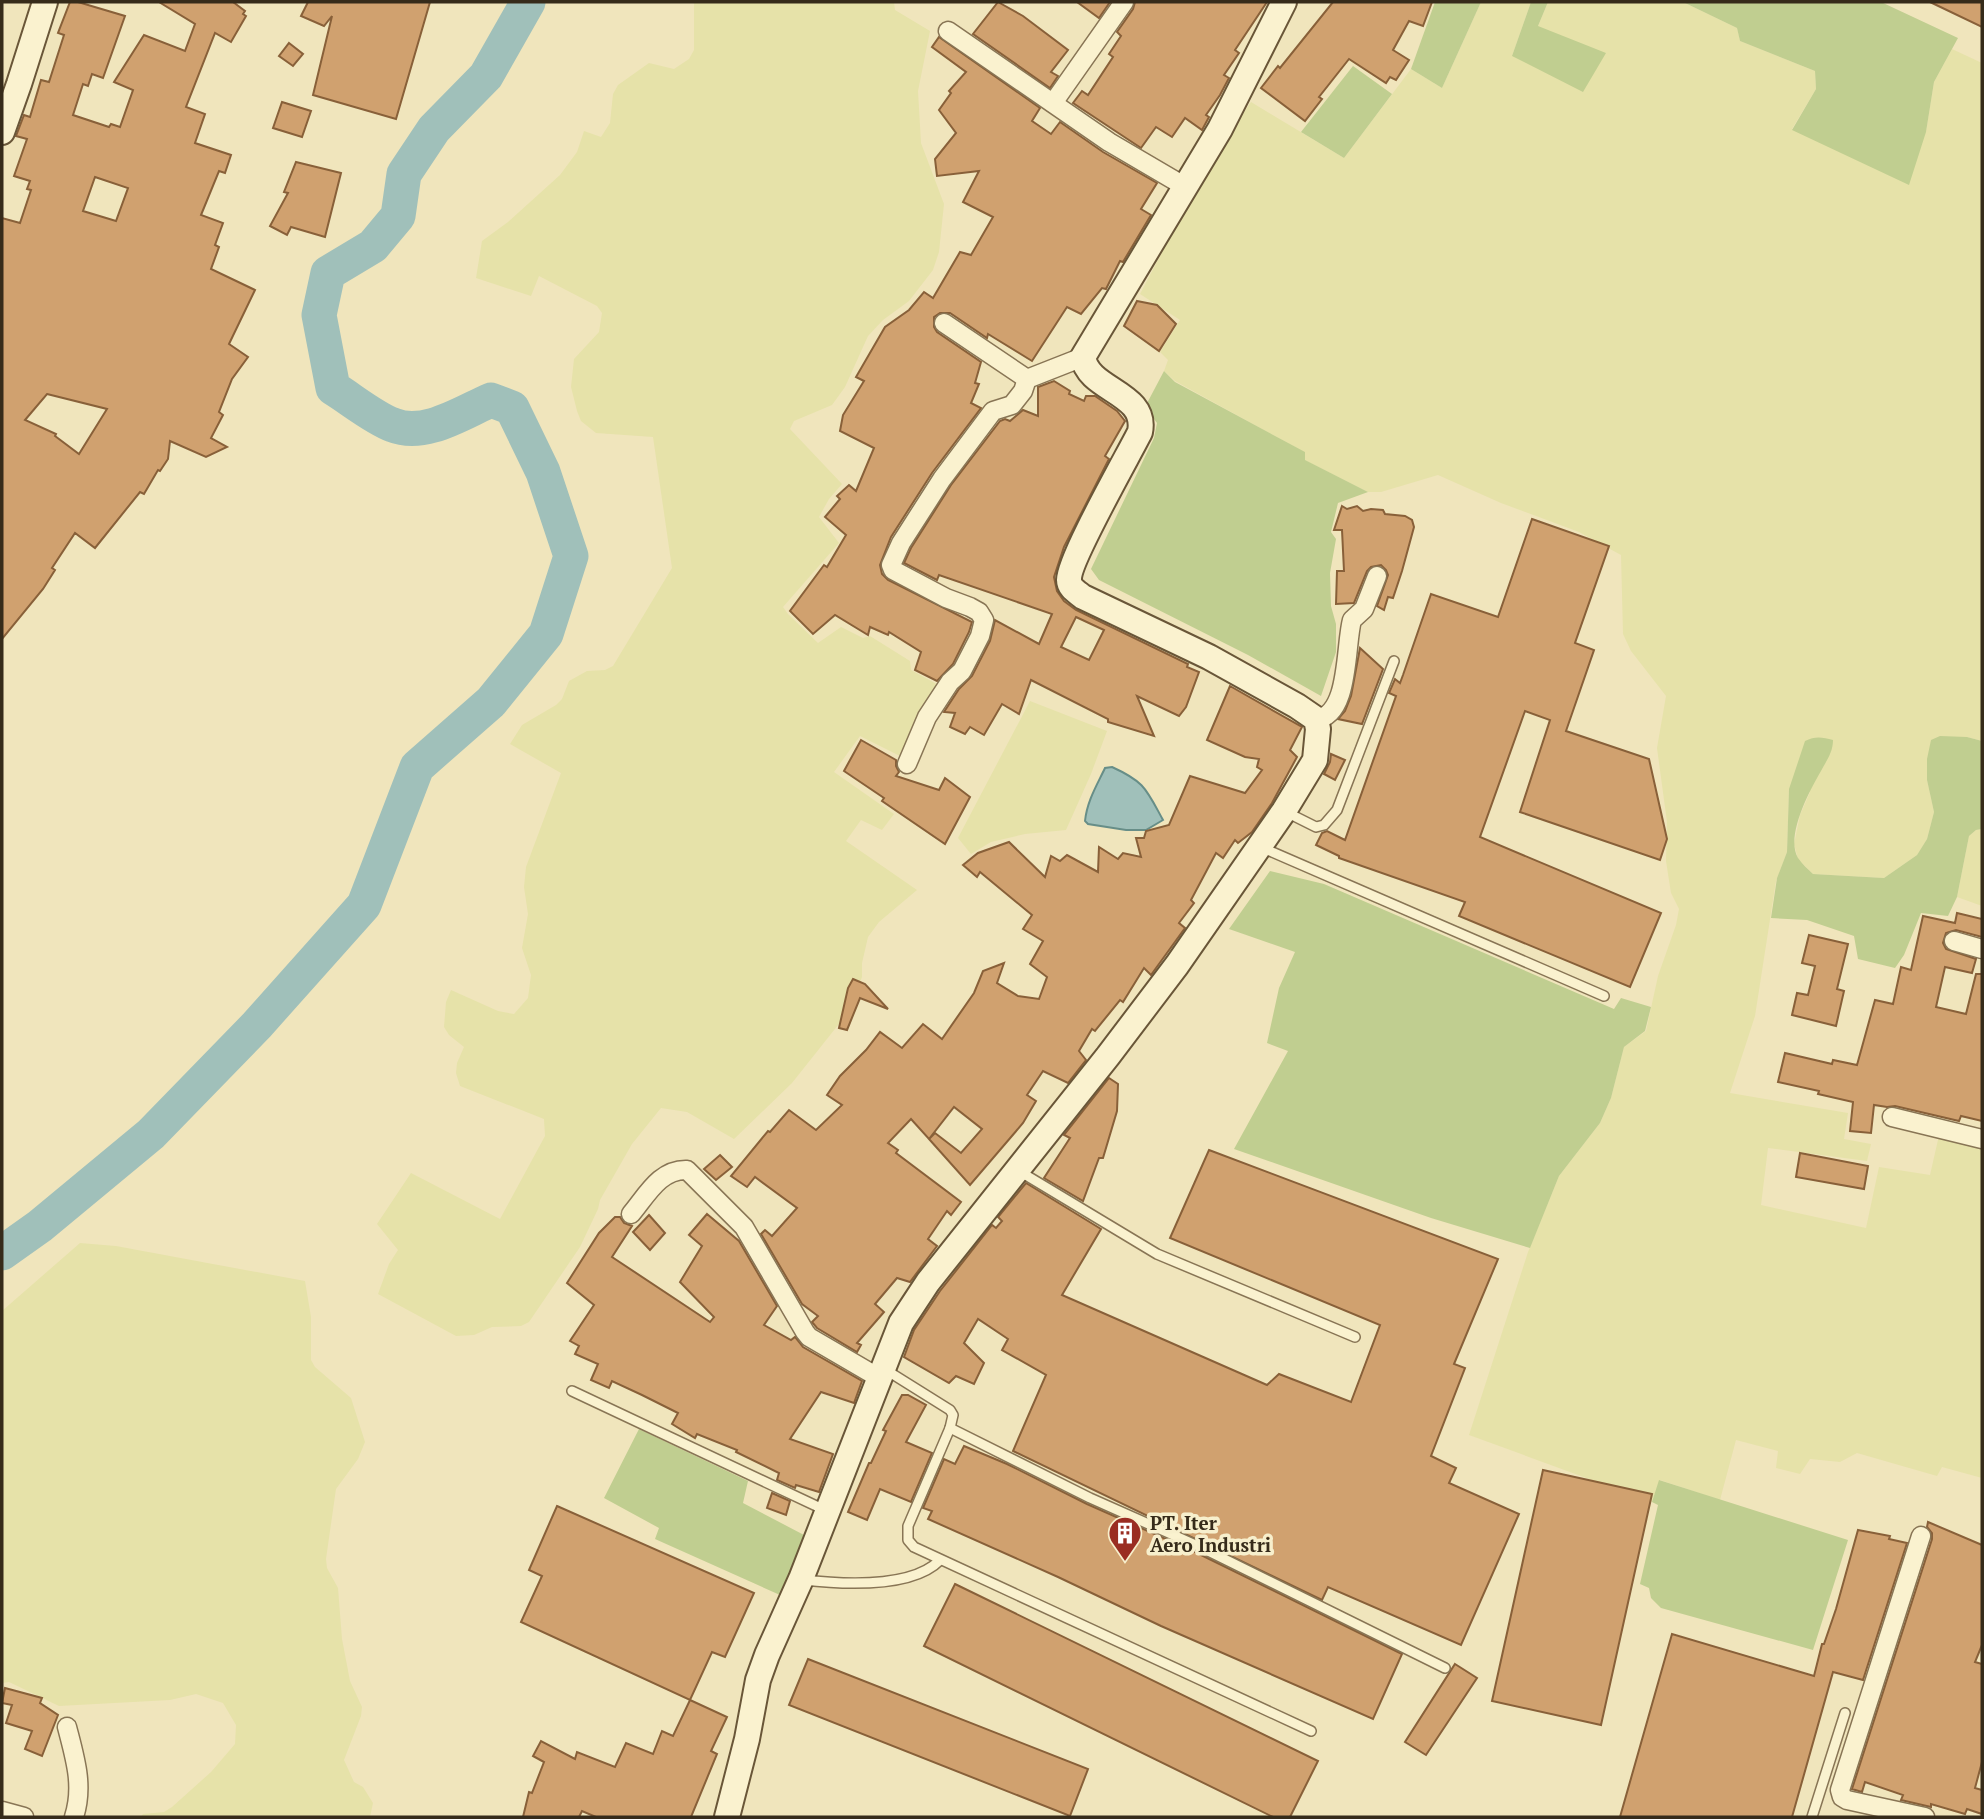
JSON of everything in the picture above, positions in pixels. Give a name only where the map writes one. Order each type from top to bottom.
[{"type":"street","points":[[2,132],[45,2]]},
{"type":"street","points":[[1053,103],[1124,2]]},
{"type":"street","points":[[1284,2],[1220,129],[1083,358],[1084,366],[1136,408],[1142,419],[1140,432],[1070,571],[1071,587],[1083,597],[1209,657],[1317,719],[1326,718],[1332,713],[1346,669],[1352,620],[1364,609],[1377,576]]},
{"type":"street","points":[[948,32],[1109,142],[1184,186]]},
{"type":"street","points":[[944,323],[1027,379]]},
{"type":"street","points":[[1027,379],[1083,358]]},
{"type":"street","points":[[907,764],[927,717],[950,682],[962,671],[980,636],[984,620],[979,612],[925,587],[891,568],[891,565],[915,521],[976,433],[993,411],[1012,405],[1023,391],[1027,379]]},
{"type":"street","points":[[727,1817],[747,1739],[758,1680],[801,1580],[901,1323],[928,1282],[1170,975],[1284,811],[1314,760],[1317,719]]},
{"type":"street","points":[[1954,941],[1982,949]]},
{"type":"street","points":[[1892,1117],[1982,1139]]},
{"type":"street","points":[[631,1214],[663,1176],[674,1170],[687,1170],[744,1227],[804,1332],[883,1374]]},
{"type":"street","points":[[1921,1536],[1840,1790],[1842,1797],[1847,1800],[1925,1817]]},
{"type":"street","points":[[66,1727],[78,1773],[80,1793],[74,1817]]},
{"type":"street","points":[[2,1811],[24,1817]]},
{"type":"lane","points":[[1284,811],[1316,827],[1324,825],[1337,810],[1394,661]]},
{"type":"lane","points":[[1258,845],[1604,996]]},
{"type":"lane","points":[[1017,1170],[1157,1254],[1355,1338]]},
{"type":"lane","points":[[883,1374],[950,1410],[954,1419],[907,1533],[914,1547],[1311,1731]]},
{"type":"lane","points":[[572,1391],[828,1512]]},
{"type":"lane","points":[[950,1428],[1445,1668]]},
{"type":"lane","points":[[801,1580],[881,1583],[924,1571],[940,1560]]},
{"type":"lane","points":[[1812,1817],[1844,1713]]},
{"type":"shaded area","points":[[694,2],[894,2],[895,10],[930,31],[918,91],[921,143],[944,204],[939,252],[933,270],[909,301],[883,320],[868,336],[845,387],[832,405],[794,421],[790,429],[842,484],[819,517],[839,543],[783,607],[818,643],[841,627],[863,638],[870,636],[910,661],[911,670],[942,687],[902,757],[860,736],[834,772],[894,814],[882,830],[861,820],[846,841],[917,890],[879,922],[868,937],[862,977],[850,1010],[792,1083],[734,1139],[687,1112],[661,1108],[632,1144],[600,1200],[580,1247],[529,1322],[521,1326],[492,1327],[474,1335],[456,1336],[378,1294],[389,1264],[398,1250],[377,1224],[411,1173],[500,1219],[545,1136],[544,1119],[460,1086],[456,1073],[457,1063],[464,1047],[449,1035],[444,1027],[446,1002],[451,990],[498,1011],[514,1014],[528,998],[531,975],[522,948],[528,914],[524,887],[526,867],[561,773],[510,744],[522,725],[562,699],[569,681],[587,671],[605,670],[613,666],[672,568],[653,437],[596,433],[581,421],[577,411],[571,387],[574,359],[599,332],[602,313],[597,306],[539,276],[531,296],[476,278],[482,241],[508,222],[560,175],[577,152],[584,131],[601,137],[610,123],[613,94],[618,85],[649,63],[674,69],[689,59],[694,50]]},
{"type":"shaded area","points":[[1481,2],[1531,2],[1512,56],[1538,26],[1548,2],[1683,2],[1737,28],[1740,41],[1815,71],[1816,89],[1792,129],[1926,132],[1934,82],[1952,49],[1982,63],[1982,741],[1967,737],[1927,780],[1934,812],[1927,839],[1917,855],[1884,878],[1813,874],[1798,859],[1794,844],[1800,815],[1810,792],[1789,789],[1787,852],[1776,881],[1755,1016],[1730,1093],[1848,1113],[1844,1139],[1871,1144],[1867,1161],[1768,1148],[1761,1205],[1866,1228],[1879,1167],[1930,1175],[1940,1131],[1982,1141],[1982,1478],[1942,1467],[1937,1476],[1857,1453],[1840,1462],[1810,1459],[1800,1474],[1776,1468],[1778,1451],[1736,1440],[1720,1500],[1660,1480],[1652,1502],[1469,1435],[1528,1252],[1559,1176],[1600,1123],[1611,1098],[1624,1047],[1646,1031],[1658,976],[1676,925],[1679,909],[1671,893],[1666,861],[1667,822],[1657,748],[1666,696],[1631,651],[1623,634],[1621,555],[1579,532],[1501,503],[1438,475],[1381,492],[1368,492],[1304,460],[1304,452],[1175,381],[1164,371],[1168,360],[1160,352],[1180,320],[1140,294],[1209,163],[1251,102],[1344,158],[1411,69],[1442,88]]},
{"type":"shaded area","points":[[1030,701],[1107,731],[1091,774],[1066,830],[1025,834],[991,842],[971,854],[958,838]]},
{"type":"shaded area","points":[[1982,829],[1982,906],[1957,897],[1969,836]]},
{"type":"shaded area","points":[[80,1243],[116,1246],[305,1281],[311,1317],[311,1360],[315,1367],[351,1398],[365,1442],[358,1459],[336,1489],[326,1559],[327,1568],[338,1588],[342,1639],[350,1681],[362,1707],[344,1760],[354,1782],[363,1787],[373,1803],[370,1817],[141,1817],[143,1814],[164,1812],[172,1807],[211,1772],[235,1744],[236,1725],[223,1703],[196,1694],[170,1700],[59,1706],[9,1682],[2,1683],[2,1311]]},
{"type":"green space","points":[[1435,2],[1481,2],[1442,88],[1411,69]]},
{"type":"green space","points":[[1531,2],[1548,2],[1538,26],[1606,53],[1583,92],[1512,56]]},
{"type":"green space","points":[[1683,2],[1881,2],[1958,38],[1934,82],[1926,132],[1909,185],[1792,130],[1816,89],[1815,71],[1740,41],[1737,28]]},
{"type":"green space","points":[[1353,66],[1392,94],[1344,158],[1301,132]]},
{"type":"green space","points":[[1164,371],[1175,382],[1305,452],[1305,460],[1368,492],[1338,503],[1331,532],[1336,539],[1330,573],[1331,606],[1336,624],[1336,652],[1321,696],[1248,655],[1099,580],[1091,569],[1154,438],[1157,423],[1145,407]]},
{"type":"green space","points":[[1940,736],[1967,737],[1982,741],[1982,829],[1969,836],[1957,897],[1948,916],[1921,913],[1904,955],[1895,968],[1858,959],[1854,936],[1807,920],[1771,918],[1777,878],[1787,852],[1789,789],[1805,741],[1812,738],[1833,740],[1829,756],[1800,813],[1795,838],[1798,858],[1813,874],[1884,878],[1917,855],[1927,839],[1934,812],[1927,780],[1927,759],[1931,740]]},
{"type":"green space","points":[[1270,871],[1324,884],[1614,1009],[1621,998],[1651,1007],[1645,1031],[1624,1047],[1611,1098],[1600,1123],[1559,1176],[1530,1248],[1431,1218],[1234,1149],[1288,1051],[1267,1043],[1279,988],[1295,952],[1229,929]]},
{"type":"green space","points":[[639,1429],[748,1481],[743,1503],[804,1535],[780,1595],[655,1539],[659,1528],[604,1498]]},
{"type":"green space","points":[[1659,1480],[1848,1540],[1813,1650],[1661,1608],[1651,1598],[1649,1588],[1640,1584],[1658,1505],[1652,1502]]},
{"type":"water","points":[[1112,767],[1132,777],[1144,787],[1163,820],[1146,830],[1126,830],[1088,824],[1085,821],[1090,800],[1105,768]]},
{"type":"building","points":[[70,2],[125,16],[103,78],[92,74],[88,86],[83,84],[73,115],[109,127],[111,124],[120,127],[133,90],[114,82],[144,35],[185,51],[195,24],[159,2],[233,2],[245,11],[243,14],[246,16],[231,42],[215,33],[186,107],[205,114],[195,143],[231,155],[225,173],[219,171],[201,215],[223,223],[215,245],[219,247],[211,269],[255,290],[229,344],[248,357],[232,379],[219,412],[223,415],[211,438],[227,447],[206,457],[170,441],[168,459],[144,494],[140,492],[95,548],[75,533],[52,568],[55,570],[43,589],[2,639],[2,218],[20,223],[31,190],[27,189],[30,181],[14,176],[27,139],[16,136],[24,115],[30,117],[41,80],[49,82],[64,35],[58,33]],"holes":[[[95,177],[128,188],[116,221],[83,211]],[[47,394],[107,409],[79,454],[55,436],[56,434],[25,420]]]},
{"type":"building","points":[[308,2],[430,2],[396,119],[313,95],[332,16],[324,26],[301,16]]},
{"type":"building","points":[[998,2],[1023,16],[1068,50],[1051,72],[1058,76],[1050,88],[973,34]]},
{"type":"building","points":[[1077,2],[1110,2],[1099,18]]},
{"type":"building","points":[[1135,2],[1267,2],[1235,50],[1239,53],[1224,75],[1229,78],[1206,115],[1209,117],[1202,130],[1185,118],[1172,137],[1156,127],[1141,148],[1073,103],[1082,91],[1088,95],[1113,57],[1109,54],[1121,36],[1117,32]]},
{"type":"building","points":[[1333,2],[1432,2],[1423,26],[1409,21],[1393,50],[1409,60],[1396,80],[1390,77],[1386,83],[1349,59],[1319,97],[1322,99],[1305,121],[1261,88]]},
{"type":"building","points":[[1930,2],[1982,2],[1982,27]]},
{"type":"building","points":[[939,37],[1040,108],[1032,121],[1051,134],[1060,122],[1103,152],[1157,183],[1141,209],[1151,215],[1123,262],[1120,261],[1106,289],[1102,288],[1081,314],[1067,307],[1032,361],[988,334],[987,338],[950,313],[940,313],[934,317],[937,332],[981,362],[975,383],[979,384],[971,403],[981,408],[932,473],[891,537],[880,565],[882,574],[888,580],[972,622],[953,664],[937,681],[915,670],[921,652],[889,632],[888,635],[870,627],[868,635],[835,615],[813,634],[790,611],[824,565],[827,567],[846,535],[825,517],[840,499],[837,496],[849,485],[856,491],[874,448],[840,431],[843,415],[864,381],[856,377],[885,327],[909,310],[924,292],[933,298],[960,252],[971,255],[993,217],[963,202],[979,171],[937,176],[935,159],[956,133],[939,110],[951,93],[949,91],[966,72],[932,47]]},
{"type":"building","points":[[289,43],[303,54],[293,66],[279,56]]},
{"type":"building","points":[[282,102],[311,111],[302,137],[273,128]]},
{"type":"building","points":[[296,162],[341,173],[325,237],[291,227],[287,235],[270,226],[288,193],[284,192]]},
{"type":"building","points":[[1137,301],[1157,305],[1176,324],[1159,351],[1124,326]]},
{"type":"building","points":[[1054,381],[1070,391],[1069,394],[1084,401],[1086,396],[1095,396],[1117,411],[1125,421],[1105,456],[1109,459],[1064,547],[1054,577],[1057,591],[1064,601],[1076,610],[1188,664],[1187,667],[1199,672],[1186,707],[1179,716],[1137,696],[1154,736],[1108,722],[1108,719],[1031,680],[1019,714],[1002,704],[984,735],[970,727],[965,734],[950,727],[955,713],[944,712],[959,689],[972,676],[990,641],[995,620],[1039,644],[1052,614],[939,575],[937,580],[904,563],[951,485],[1000,421],[1010,421],[1023,410],[1038,416],[1038,387]],"holes":[[[1076,617],[1104,630],[1089,660],[1061,647]]]},
{"type":"building","points":[[1342,506],[1347,509],[1357,506],[1363,511],[1383,510],[1385,514],[1405,516],[1412,520],[1414,527],[1402,571],[1393,598],[1388,597],[1384,610],[1377,606],[1388,575],[1381,565],[1371,567],[1367,571],[1354,603],[1336,604],[1337,571],[1344,571],[1342,530],[1334,530]]},
{"type":"building","points":[[1532,519],[1609,546],[1575,643],[1594,650],[1566,731],[1649,759],[1667,839],[1660,860],[1520,812],[1550,720],[1525,711],[1480,837],[1661,913],[1630,987],[1459,916],[1465,902],[1339,858],[1316,845],[1322,833],[1327,831],[1345,840],[1396,696],[1389,693],[1395,679],[1400,683],[1431,594],[1498,617]]},
{"type":"building","points":[[1360,648],[1383,669],[1362,724],[1338,719],[1345,711],[1351,696]]},
{"type":"building","points":[[1230,686],[1302,727],[1290,750],[1297,757],[1272,803],[1252,832],[1238,843],[1235,840],[1223,858],[1216,853],[1191,900],[1194,903],[1179,923],[1185,928],[1151,975],[1144,968],[1123,1002],[1120,1000],[1095,1031],[1092,1029],[1079,1051],[1086,1060],[1068,1083],[1043,1071],[1027,1095],[1036,1101],[1023,1123],[970,1185],[911,1119],[888,1143],[898,1150],[896,1153],[961,1202],[951,1215],[947,1211],[928,1239],[937,1246],[910,1282],[897,1278],[875,1304],[884,1312],[857,1343],[861,1345],[857,1352],[817,1328],[812,1322],[818,1316],[802,1304],[761,1234],[765,1230],[772,1236],[797,1208],[755,1177],[747,1187],[731,1176],[789,1110],[816,1130],[842,1105],[827,1095],[840,1076],[880,1032],[902,1048],[923,1024],[942,1039],[974,993],[983,971],[1004,963],[997,983],[1018,996],[1039,999],[1047,977],[1030,964],[1043,941],[1023,929],[1032,915],[980,872],[977,877],[963,865],[978,853],[1009,842],[1045,877],[1051,856],[1060,861],[1067,855],[1098,872],[1099,847],[1118,859],[1123,853],[1141,857],[1136,838],[1144,838],[1146,831],[1169,825],[1190,776],[1245,793],[1262,770],[1257,767],[1259,759],[1245,757],[1207,740]],"holes":[[[954,1107],[982,1129],[961,1153],[935,1133],[929,1139]]]},
{"type":"building","points":[[861,740],[896,760],[899,772],[896,776],[939,790],[945,778],[970,797],[945,844],[844,771]]},
{"type":"building","points":[[1331,754],[1345,760],[1335,780],[1324,774]]},
{"type":"building","points":[[1957,913],[1982,919],[1982,937],[1956,930],[1946,933],[1943,943],[1946,949],[1976,959],[1972,973],[1945,967],[1936,1007],[1966,1014],[1976,974],[1982,974],[1982,1121],[1961,1116],[1959,1121],[1895,1106],[1874,1105],[1871,1133],[1850,1131],[1853,1102],[1778,1082],[1785,1053],[1832,1064],[1833,1060],[1857,1065],[1875,1000],[1893,1004],[1901,967],[1911,970],[1923,916],[1955,923]]},
{"type":"building","points":[[1809,935],[1848,944],[1837,989],[1844,991],[1836,1026],[1792,1015],[1797,993],[1808,995],[1815,966],[1802,963]]},
{"type":"building","points":[[853,979],[865,984],[888,1009],[860,998],[847,1030],[839,1028],[848,988]]},
{"type":"building","points":[[1109,1078],[1118,1084],[1117,1111],[1103,1158],[1099,1158],[1083,1201],[1044,1178],[1070,1138],[1064,1135]]},
{"type":"building","points":[[1209,1150],[1498,1259],[1454,1364],[1465,1368],[1431,1456],[1456,1468],[1449,1483],[1519,1514],[1461,1645],[1328,1587],[1322,1600],[1013,1451],[1046,1375],[1002,1350],[1008,1339],[978,1319],[964,1343],[984,1363],[974,1384],[956,1376],[949,1383],[904,1357],[914,1330],[940,1291],[992,1225],[996,1228],[1002,1221],[998,1217],[1026,1183],[1101,1229],[1062,1295],[1267,1385],[1279,1374],[1351,1402],[1380,1325],[1170,1238]]},
{"type":"building","points":[[1800,1153],[1868,1166],[1864,1189],[1796,1177]]},
{"type":"building","points":[[720,1155],[732,1167],[716,1180],[704,1169]]},
{"type":"building","points":[[707,1214],[739,1241],[777,1306],[764,1325],[791,1340],[795,1337],[803,1347],[862,1381],[854,1403],[821,1392],[790,1439],[833,1454],[819,1492],[796,1485],[795,1488],[777,1480],[779,1473],[736,1452],[737,1450],[697,1434],[695,1438],[672,1424],[678,1413],[642,1395],[612,1381],[609,1388],[591,1380],[598,1364],[575,1354],[579,1346],[570,1341],[594,1305],[567,1283],[599,1233],[615,1217],[620,1217],[624,1223],[632,1226],[612,1257],[710,1322],[714,1317],[680,1282],[702,1246],[689,1235]]},
{"type":"building","points":[[649,1215],[665,1233],[650,1250],[633,1232]]},
{"type":"building","points":[[902,1395],[908,1395],[926,1405],[906,1442],[932,1453],[911,1502],[880,1489],[867,1520],[848,1512],[886,1431],[883,1430]]},
{"type":"building","points":[[964,1446],[1195,1552],[1402,1654],[1373,1719],[928,1519],[932,1511],[923,1508],[944,1459],[955,1464]]},
{"type":"building","points":[[1543,1470],[1652,1494],[1601,1725],[1492,1701]]},
{"type":"building","points":[[772,1493],[790,1501],[786,1515],[767,1508]]},
{"type":"building","points":[[557,1506],[754,1593],[725,1657],[712,1652],[690,1700],[521,1622],[542,1576],[529,1570]]},
{"type":"building","points":[[1928,1522],[1982,1545],[1982,1645],[1975,1662],[1982,1664],[1982,1762],[1975,1788],[1982,1790],[1982,1814],[1967,1809],[1965,1814],[1931,1804],[1931,1807],[1901,1800],[1903,1795],[1865,1782],[1862,1792],[1852,1789],[1932,1539],[1932,1533],[1927,1527]]},
{"type":"building","points":[[1858,1530],[1890,1536],[1889,1539],[1907,1543],[1863,1680],[1833,1672],[1792,1817],[1620,1817],[1672,1634],[1814,1676]]},
{"type":"building","points":[[955,1584],[1318,1761],[1290,1817],[1273,1817],[924,1646]]},
{"type":"building","points":[[808,1659],[1088,1769],[1070,1816],[789,1705]]},
{"type":"building","points":[[1455,1664],[1477,1678],[1426,1755],[1405,1742]]},
{"type":"building","points":[[5,1688],[42,1698],[40,1703],[58,1715],[42,1756],[25,1749],[32,1731],[6,1723],[12,1705],[2,1703]]},
{"type":"building","points":[[690,1700],[727,1717],[711,1751],[717,1754],[691,1817],[596,1817],[582,1811],[579,1817],[523,1817],[529,1792],[532,1793],[544,1762],[533,1756],[541,1741],[575,1759],[577,1752],[615,1767],[626,1743],[653,1754],[662,1731],[673,1736]]},
{"type":"waterway","points":[[2,1253],[40,1226],[151,1134],[257,1025],[364,905],[417,767],[491,702],[546,634],[571,556],[543,472],[512,408],[491,400],[431,426],[405,428],[386,422],[333,388],[319,315],[328,273],[373,246],[398,216],[404,174],[434,129],[486,76],[528,2]]},
{"type":"place","name":"PT. Iter Aero Industri","points":[[1125,1563]]}]
